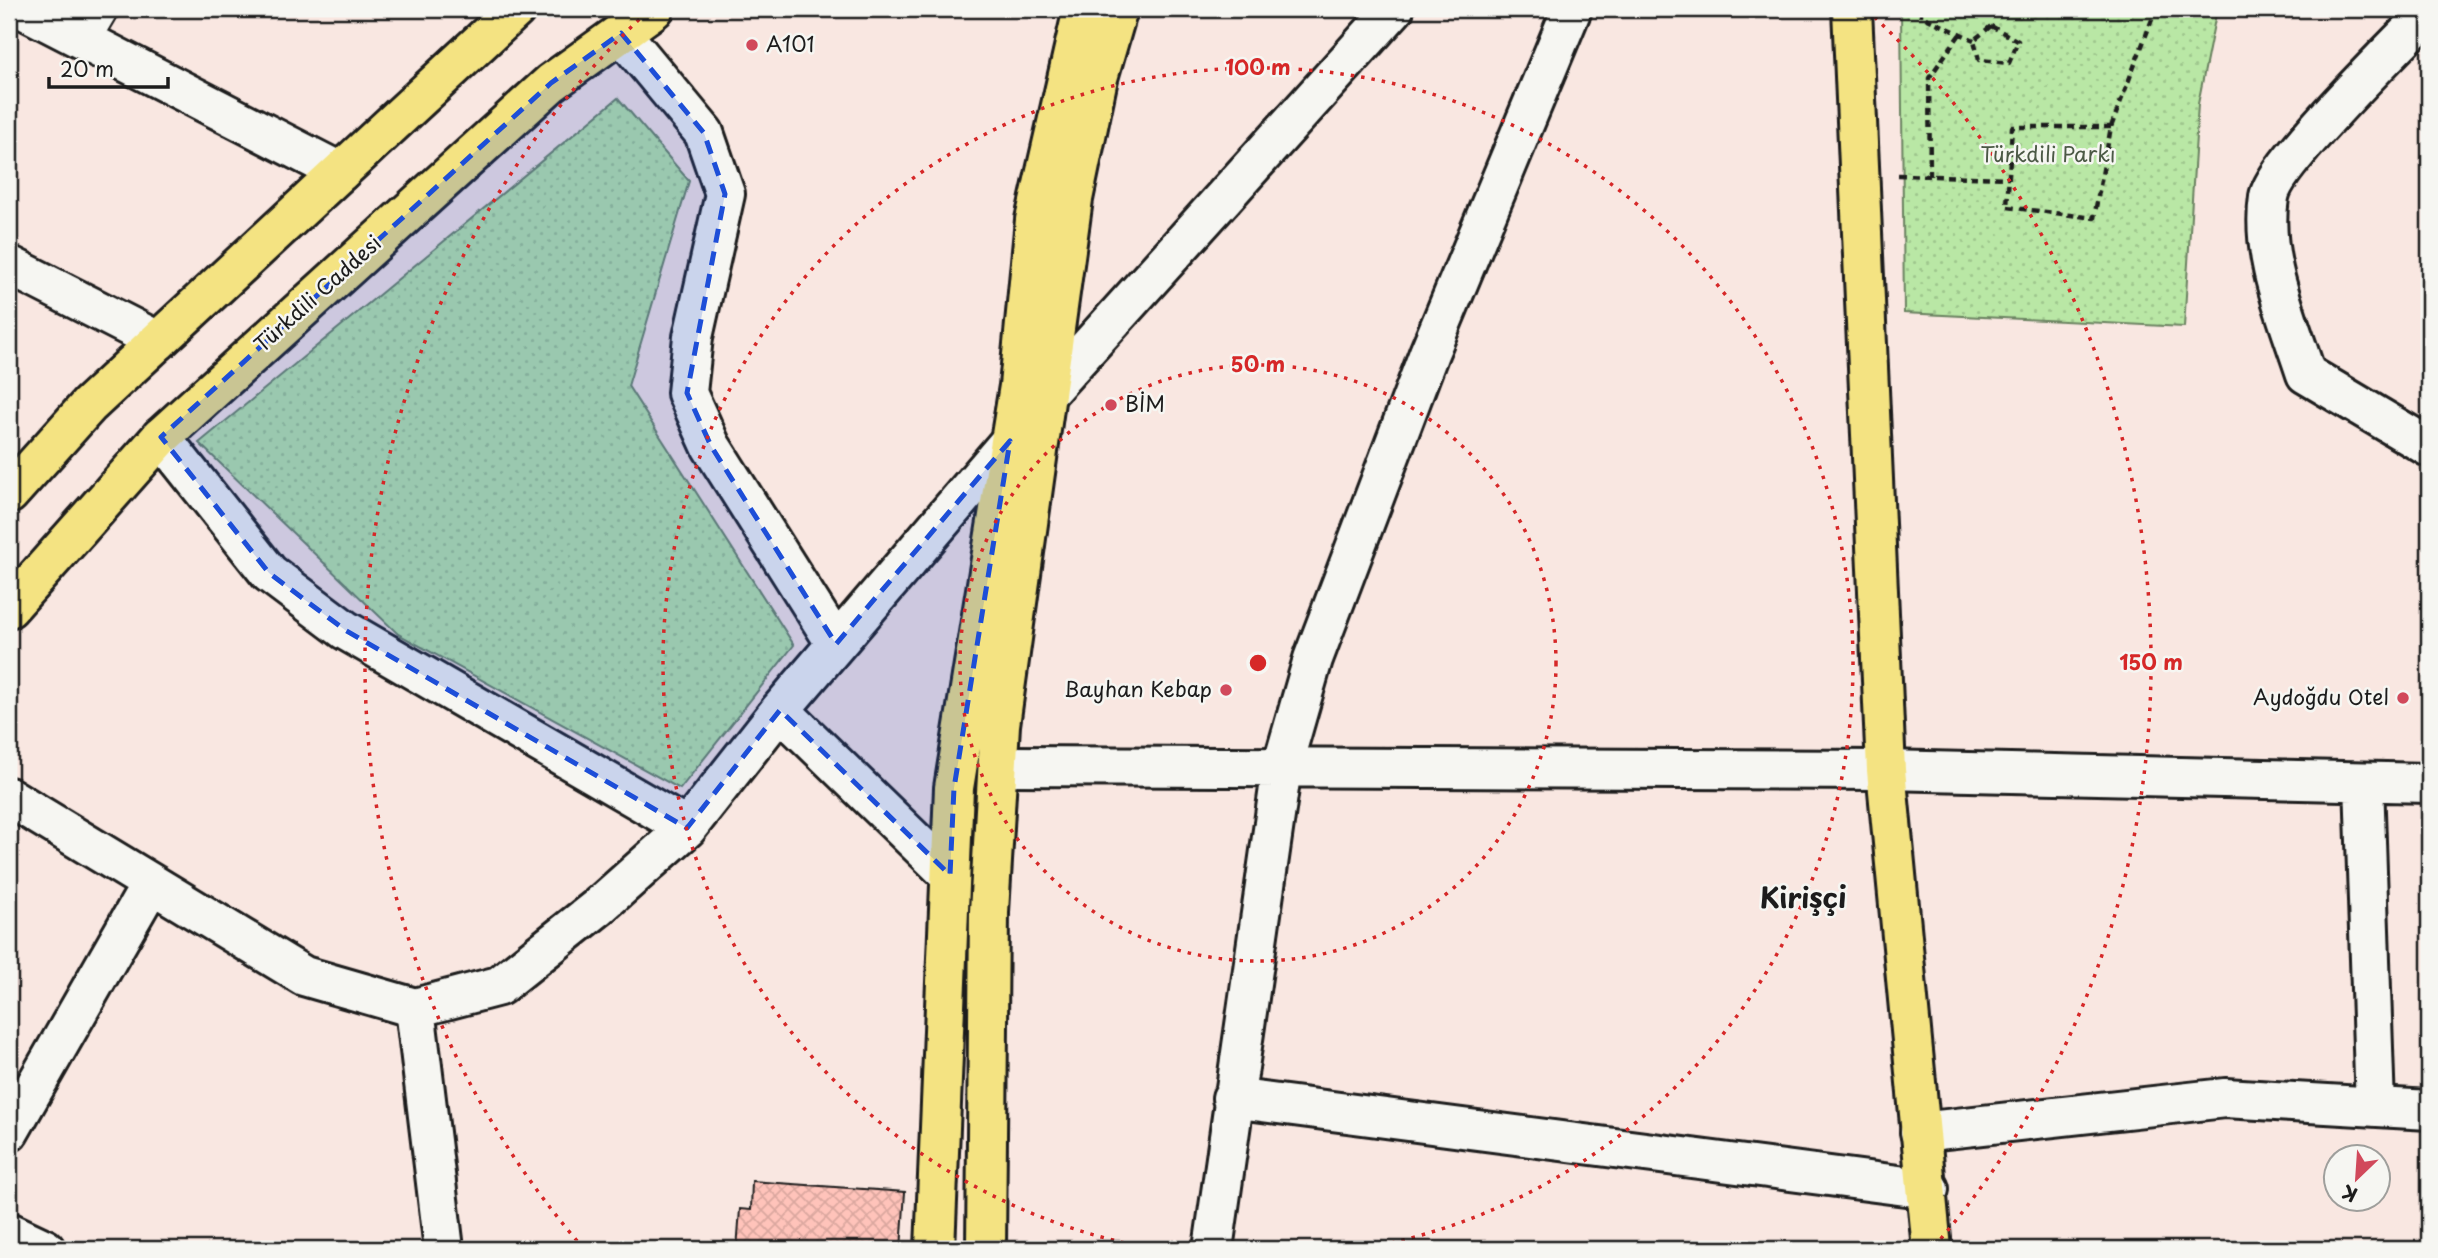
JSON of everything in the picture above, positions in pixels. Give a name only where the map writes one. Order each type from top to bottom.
[{"type":"main road","name":"Türkdili Caddesi","points":[[9,608],[161,437],[551,83],[654,9]]},
{"type":"main road","points":[[934,1249],[954,788],[1019,386],[1035,220],[1083,9]]},
{"type":"main road","points":[[986,1249],[989,912],[1000,725],[1073,199],[1098,78],[1118,9]]},
{"type":"main road","points":[[1852,9],[1886,770],[1932,1249]]},
{"type":"main road","points":[[9,494],[89,405],[510,10]]},
{"type":"street","points":[[23,9],[90,23],[340,172]]},
{"type":"street","points":[[1048,392],[1394,9]]},
{"type":"street","points":[[1213,1249],[1282,767],[1312,659],[1410,404],[1572,9]]},
{"type":"street","points":[[2429,12],[2293,156],[2269,195],[2269,256],[2306,373],[2429,447]]},
{"type":"street","points":[[621,33],[704,133],[725,194],[693,337],[687,393],[711,446],[836,644]]},
{"type":"street","points":[[9,265],[158,341]]},
{"type":"street","points":[[161,437],[269,573],[345,630],[687,828]]},
{"type":"street","points":[[9,797],[303,976],[415,1008],[499,986],[597,908],[687,828],[780,710],[1010,441]]},
{"type":"street","points":[[780,710],[950,875]]},
{"type":"street","points":[[998,765],[1886,770],[2429,783]]},
{"type":"street","points":[[2364,782],[2375,1107]]},
{"type":"street","points":[[9,1132],[151,884]]},
{"type":"street","points":[[415,1008],[444,1249]]},
{"type":"street","points":[[1233,1098],[1928,1189]]},
{"type":"street","points":[[1920,1132],[2225,1098],[2429,1110]]},
{"type":"street","points":[[9,1232],[45,1249]]},
{"type":"path","points":[[1921,9],[1921,16],[1974,40]]},
{"type":"path","points":[[2111,127],[2012,127],[2007,206],[2094,218],[2111,127],[2157,9]]},
{"type":"path","points":[[1991,26],[2018,41],[2009,63],[1979,60],[1974,40],[1991,26]]},
{"type":"path","points":[[1930,176],[1929,78],[1960,34]]},
{"type":"path","points":[[1860,174],[2009,178]]},
{"type":"highlighted area","points":[[621,33],[704,133],[725,194],[687,393],[711,446],[836,644],[1010,441],[954,788],[950,875],[780,710],[687,828],[345,630],[269,573],[161,437],[551,83]]},
{"type":"green space","name":"Türkdili Parkı","points":[[1901,9],[2217,9],[2198,104],[2184,327],[1904,313]]},
{"type":"green space","points":[[618,98],[689,181],[628,386],[794,645],[680,789],[398,634],[199,443]]},
{"type":"building","points":[[752,1181],[905,1192],[901,1249],[737,1249],[740,1209],[751,1210]]},
{"type":"place","name":"A101","points":[[752,45]]},
{"type":"place","name":"BİM","points":[[1111,405]]},
{"type":"place","name":"Bayhan Kebap","points":[[1226,690]]},
{"type":"place","name":"Aydoğdu Otel","points":[[2403,698]]},
{"type":"district","name":"Kirişçi","points":[[1803,898]]}]
